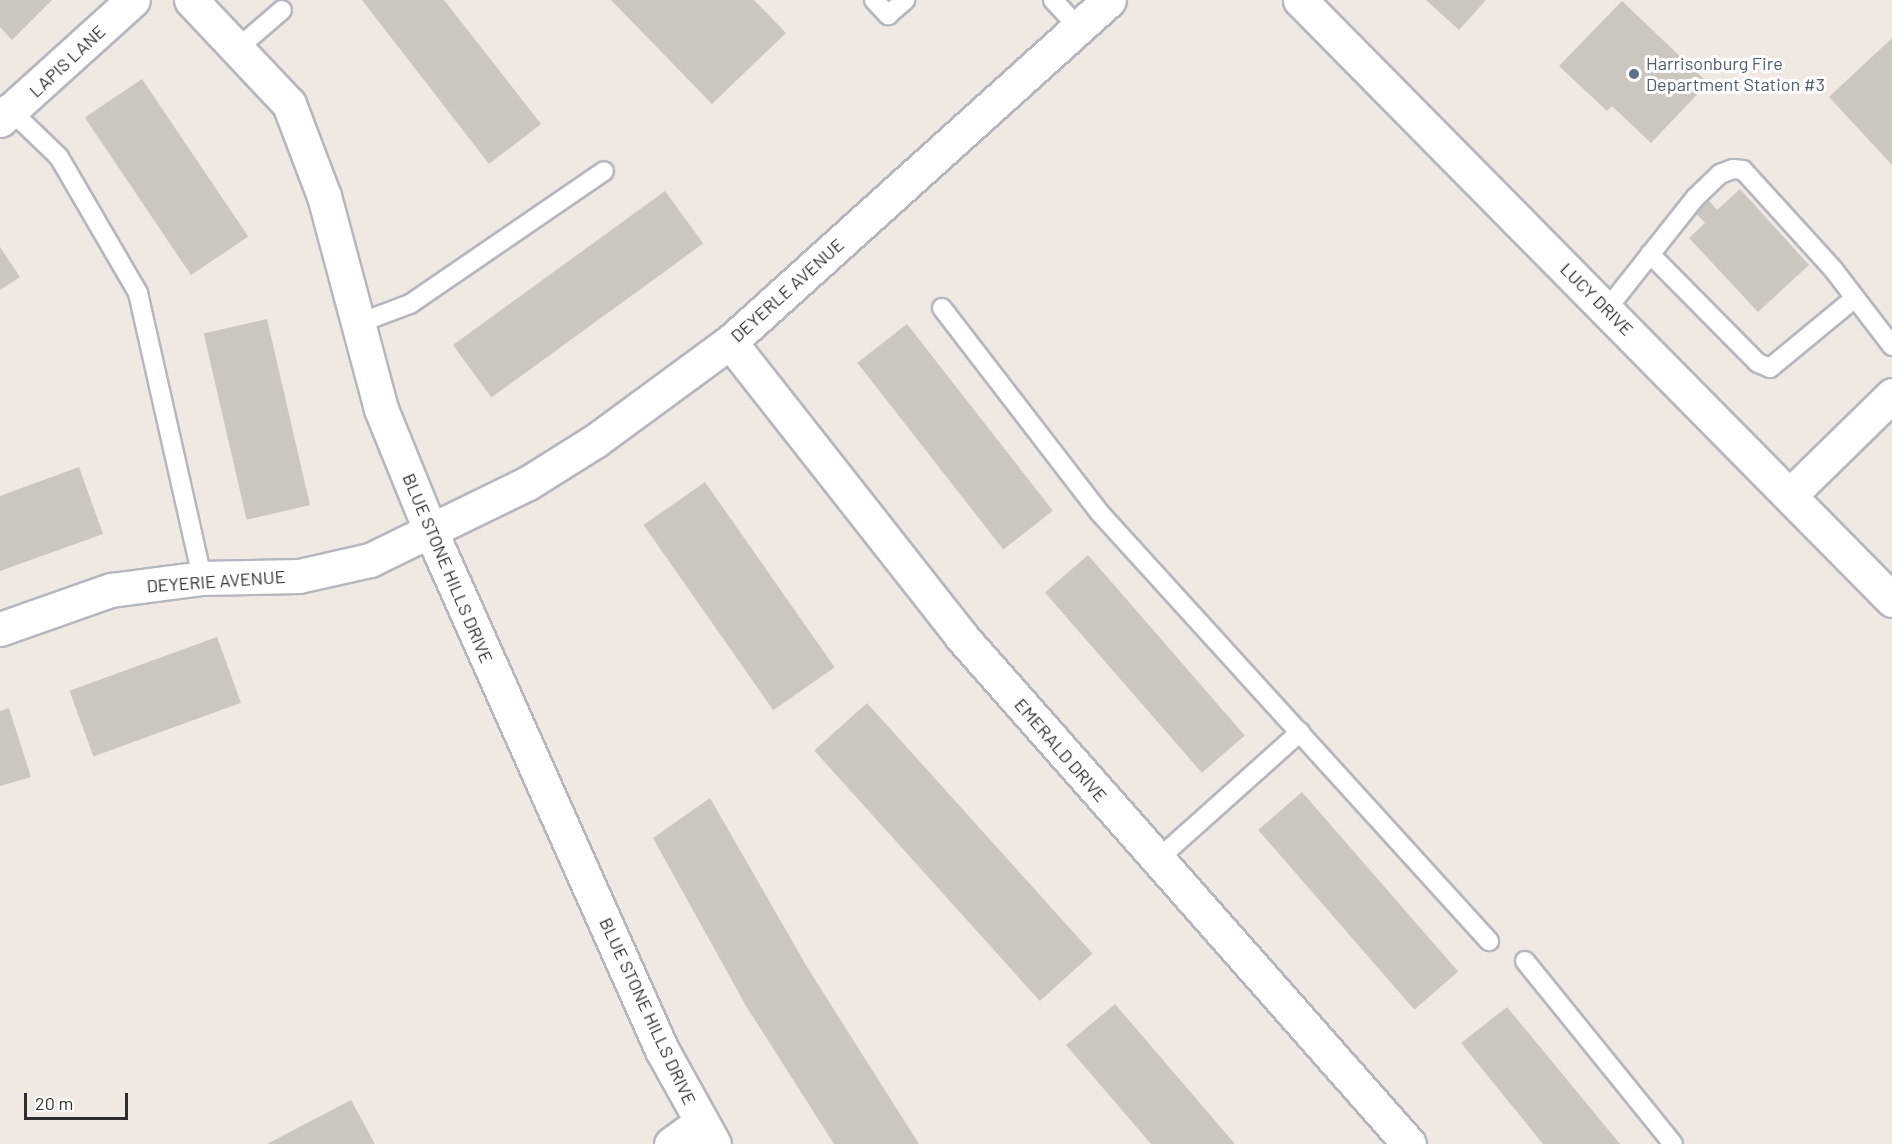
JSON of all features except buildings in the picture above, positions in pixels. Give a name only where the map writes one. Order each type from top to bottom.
[{"type":"street","name":"LAPIS LANE","points":[[4,110],[133,0]]},
{"type":"street","name":"BLUE STONE HILLS DRIVE","points":[[191,0],[289,104],[324,196],[381,409],[431,532],[662,1050],[707,1133]]},
{"type":"street","name":"DEYERLE AVENUE","points":[[431,532],[528,483],[603,434],[730,342],[1109,0]]},
{"type":"street","name":"LUCY DRIVE","points":[[1300,0],[1892,600]]},
{"type":"street","name":"EMERALD DRIVE","points":[[730,342],[961,636],[1409,1144]]},
{"type":"street","points":[[1790,495],[1892,395]]},
{"type":"street","name":"DEYERIE AVENUE","points":[[0,629],[111,590],[202,578],[299,576],[370,560],[431,532]]},
{"type":"street","points":[[671,1144],[707,1133]]},
{"type":"lane","points":[[874,0],[888,15],[905,0]]},
{"type":"lane","points":[[1053,0],[1079,28]]},
{"type":"lane","points":[[238,48],[282,10]]},
{"type":"lane","points":[[4,110],[59,157],[138,293],[202,578]]},
{"type":"lane","points":[[1607,309],[1695,198],[1720,174],[1734,168],[1743,170],[1855,298],[1892,346]]},
{"type":"lane","points":[[357,324],[410,304],[604,171]]},
{"type":"lane","points":[[1650,254],[1758,363],[1770,368],[1855,298]]},
{"type":"lane","points":[[942,308],[1099,512],[1489,941]]},
{"type":"lane","points":[[1157,860],[1300,732]]},
{"type":"lane","points":[[1525,961],[1673,1144]]},
{"type":"place","name":"Harrisonburg Fire Department Station #3","points":[[1634,74]]}]
